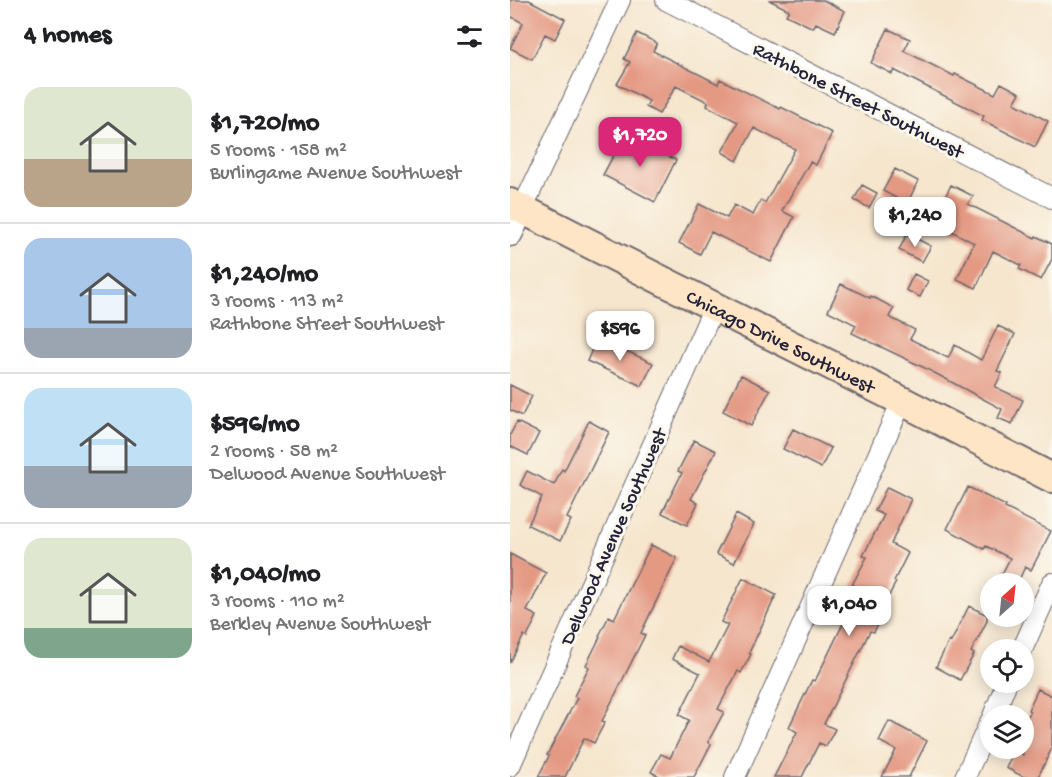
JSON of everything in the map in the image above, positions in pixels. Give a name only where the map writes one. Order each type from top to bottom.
[{"type":"main road","name":"Chicago Drive Southwest","points":[[514,215],[714,307],[1052,478]]},
{"type":"street","points":[[514,215],[620,0]]},
{"type":"street","name":"Rathbone Street Southwest","points":[[666,0],[1052,198]]},
{"type":"street","name":"Delwood Avenue Southwest","points":[[510,766],[714,307]]},
{"type":"street","points":[[735,777],[902,401]]},
{"type":"street","points":[[1027,639],[1052,583]]},
{"type":"street","points":[[965,777],[980,744]]},
{"type":"building","points":[[510,0],[529,0],[565,19],[555,39],[545,34],[532,59],[510,48],[523,23],[510,16]]},
{"type":"building","points":[[769,0],[823,0],[845,11],[835,32],[816,23],[813,28],[786,15],[789,10]]},
{"type":"building","points":[[888,29],[910,39],[904,51],[954,76],[955,74],[995,94],[1001,83],[1020,93],[1014,103],[1048,121],[1035,147],[982,120],[984,116],[894,70],[892,74],[871,63]]},
{"type":"building","points":[[637,33],[657,43],[653,51],[718,84],[720,79],[832,133],[816,165],[810,162],[782,211],[794,217],[771,262],[711,232],[700,254],[679,243],[699,204],[727,218],[734,205],[753,215],[761,200],[765,203],[795,149],[754,128],[737,161],[722,152],[738,122],[707,106],[708,102],[676,86],[659,114],[646,107],[649,101],[617,84],[630,62],[624,59]]},
{"type":"building","points":[[625,134],[676,160],[655,202],[603,175]]},
{"type":"building","points":[[895,169],[918,181],[907,204],[883,191]]},
{"type":"building","points":[[862,185],[877,193],[869,208],[854,200]]},
{"type":"building","points":[[951,185],[973,196],[968,204],[1035,238],[1036,236],[1052,244],[1052,259],[1041,280],[1019,269],[1021,265],[993,251],[976,288],[957,279],[974,243],[933,221]]},
{"type":"building","points":[[907,234],[931,246],[922,262],[899,250]]},
{"type":"building","points":[[914,274],[928,281],[920,297],[906,290]]},
{"type":"building","points":[[841,284],[894,308],[889,317],[915,330],[910,339],[948,358],[955,345],[981,360],[998,326],[1015,334],[997,371],[1002,373],[995,387],[1023,400],[1012,424],[998,418],[1002,409],[852,333],[856,325],[828,311]]},
{"type":"building","points":[[597,338],[653,363],[642,386],[587,361]]},
{"type":"building","points":[[741,375],[770,390],[751,426],[723,411]]},
{"type":"building","points":[[510,385],[532,396],[522,416],[510,410]]},
{"type":"building","points":[[589,421],[609,432],[567,518],[571,520],[560,541],[528,525],[542,497],[520,485],[527,471],[554,485],[562,469],[564,471]]},
{"type":"building","points":[[517,422],[539,433],[528,455],[510,446],[510,435]]},
{"type":"building","points":[[793,429],[831,448],[821,468],[783,449]]},
{"type":"building","points":[[694,440],[716,451],[691,499],[698,503],[687,525],[662,513],[682,473],[678,471]]},
{"type":"building","points":[[887,487],[911,499],[891,544],[908,553],[881,611],[884,612],[874,632],[870,631],[824,724],[835,729],[826,746],[819,743],[802,777],[774,777],[797,732],[789,727],[812,680],[815,681],[860,589],[852,585],[867,557],[863,556],[884,515],[875,511]]},
{"type":"building","points":[[968,487],[1051,531],[1031,570],[1025,567],[1022,573],[1002,573],[1010,558],[986,546],[984,549],[947,529]]},
{"type":"building","points":[[736,514],[754,524],[734,563],[716,554]]},
{"type":"building","points":[[651,545],[677,558],[641,633],[645,635],[602,721],[605,722],[594,743],[584,738],[565,777],[538,777],[577,698],[574,696],[589,667],[586,665],[599,636],[609,616],[614,619]]},
{"type":"building","points":[[510,554],[546,573],[527,611],[537,616],[527,637],[524,635],[510,663]]},
{"type":"building","points":[[743,578],[776,595],[749,653],[751,654],[741,673],[738,671],[718,709],[724,712],[708,742],[711,744],[694,777],[661,777],[651,772],[661,754],[670,758],[689,720],[679,715],[700,673],[672,659],[678,646],[709,662],[728,625],[721,622]]},
{"type":"building","points":[[969,606],[980,612],[980,627],[984,627],[971,652],[974,654],[960,680],[936,667],[949,641],[951,642]]},
{"type":"building","points":[[1038,689],[1052,696],[1052,748],[1038,777],[1024,777],[1006,768],[1010,759],[1034,759],[1034,705],[1030,705]]},
{"type":"building","points":[[889,721],[927,741],[909,777],[882,777],[896,750],[879,741]]}]
